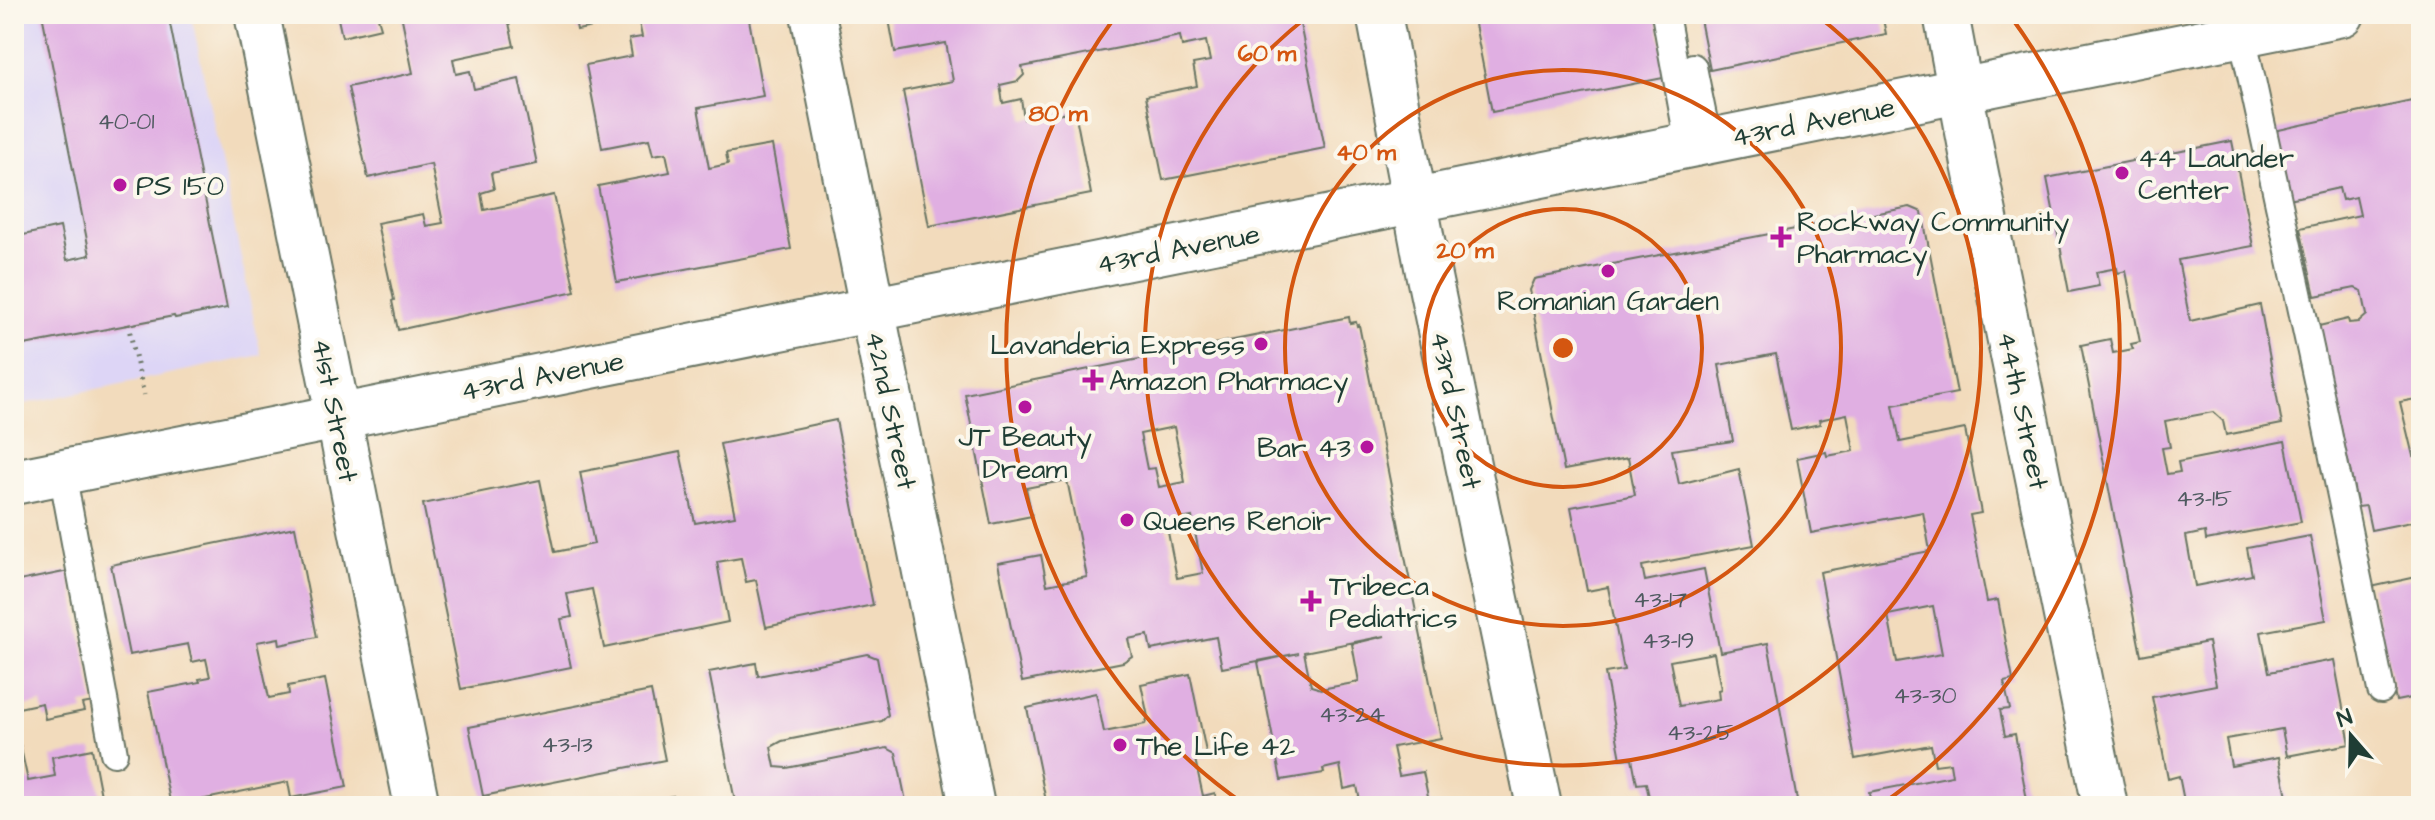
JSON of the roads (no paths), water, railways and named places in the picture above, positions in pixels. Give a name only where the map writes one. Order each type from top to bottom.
[{"type":"street","name":"41st Street","points":[[257,14],[417,806]]},
{"type":"street","name":"42nd Street","points":[[813,14],[972,806]]},
{"type":"street","name":"43rd Street","points":[[1379,14],[1539,806]]},
{"type":"street","name":"44th Street","points":[[1946,14],[2105,806]]},
{"type":"street","name":"43rd Avenue","points":[[14,482],[2342,14]]},
{"type":"lane","points":[[1665,14],[1699,143]]},
{"type":"lane","points":[[1683,14],[1699,143]]},
{"type":"lane","points":[[2242,34],[2381,690]]},
{"type":"lane","points":[[62,472],[114,753]]},
{"type":"place","name":"44 Launder Center","points":[[2122,173]]},
{"type":"place","name":"PS 150","points":[[120,185]]},
{"type":"place","name":"Rockway Community Pharmacy","points":[[1781,237]]},
{"type":"place","name":"Romanian Garden","points":[[1608,271]]},
{"type":"place","name":"Lavanderia Express","points":[[1261,344]]},
{"type":"place","name":"Amazon Pharmacy","points":[[1093,380]]},
{"type":"place","name":"JT Beauty Dream","points":[[1025,407]]},
{"type":"place","name":"Bar 43","points":[[1367,447]]},
{"type":"place","name":"Queens Renoir","points":[[1127,520]]},
{"type":"place","name":"Tribeca Pediatrics","points":[[1311,601]]},
{"type":"place","name":"The Life 42","points":[[1120,745]]}]
